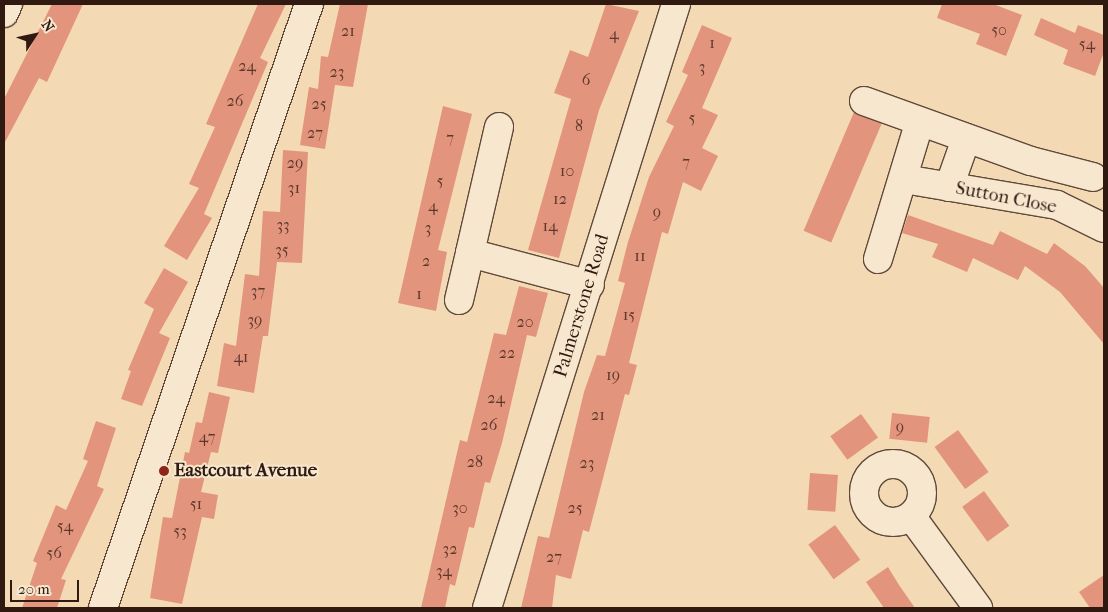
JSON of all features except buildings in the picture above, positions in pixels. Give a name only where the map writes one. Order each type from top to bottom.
[{"type":"street","points":[[4,13],[8,4]]},
{"type":"street","points":[[103,608],[309,4]]},
{"type":"street","name":"Palmerstone Road","points":[[487,608],[590,285],[676,4]]},
{"type":"street","points":[[864,101],[966,139],[1093,177]]},
{"type":"street","points":[[459,300],[499,127]]},
{"type":"street","points":[[878,259],[904,179],[916,134]]},
{"type":"street","points":[[949,187],[966,139]]},
{"type":"street","name":"Sutton Close","points":[[904,179],[1056,205],[1104,228]]},
{"type":"street","points":[[470,253],[590,285]]},
{"type":"street","points":[[911,516],[978,608]]},
{"type":"place","name":"Eastcourt Avenue","points":[[164,471]]}]
